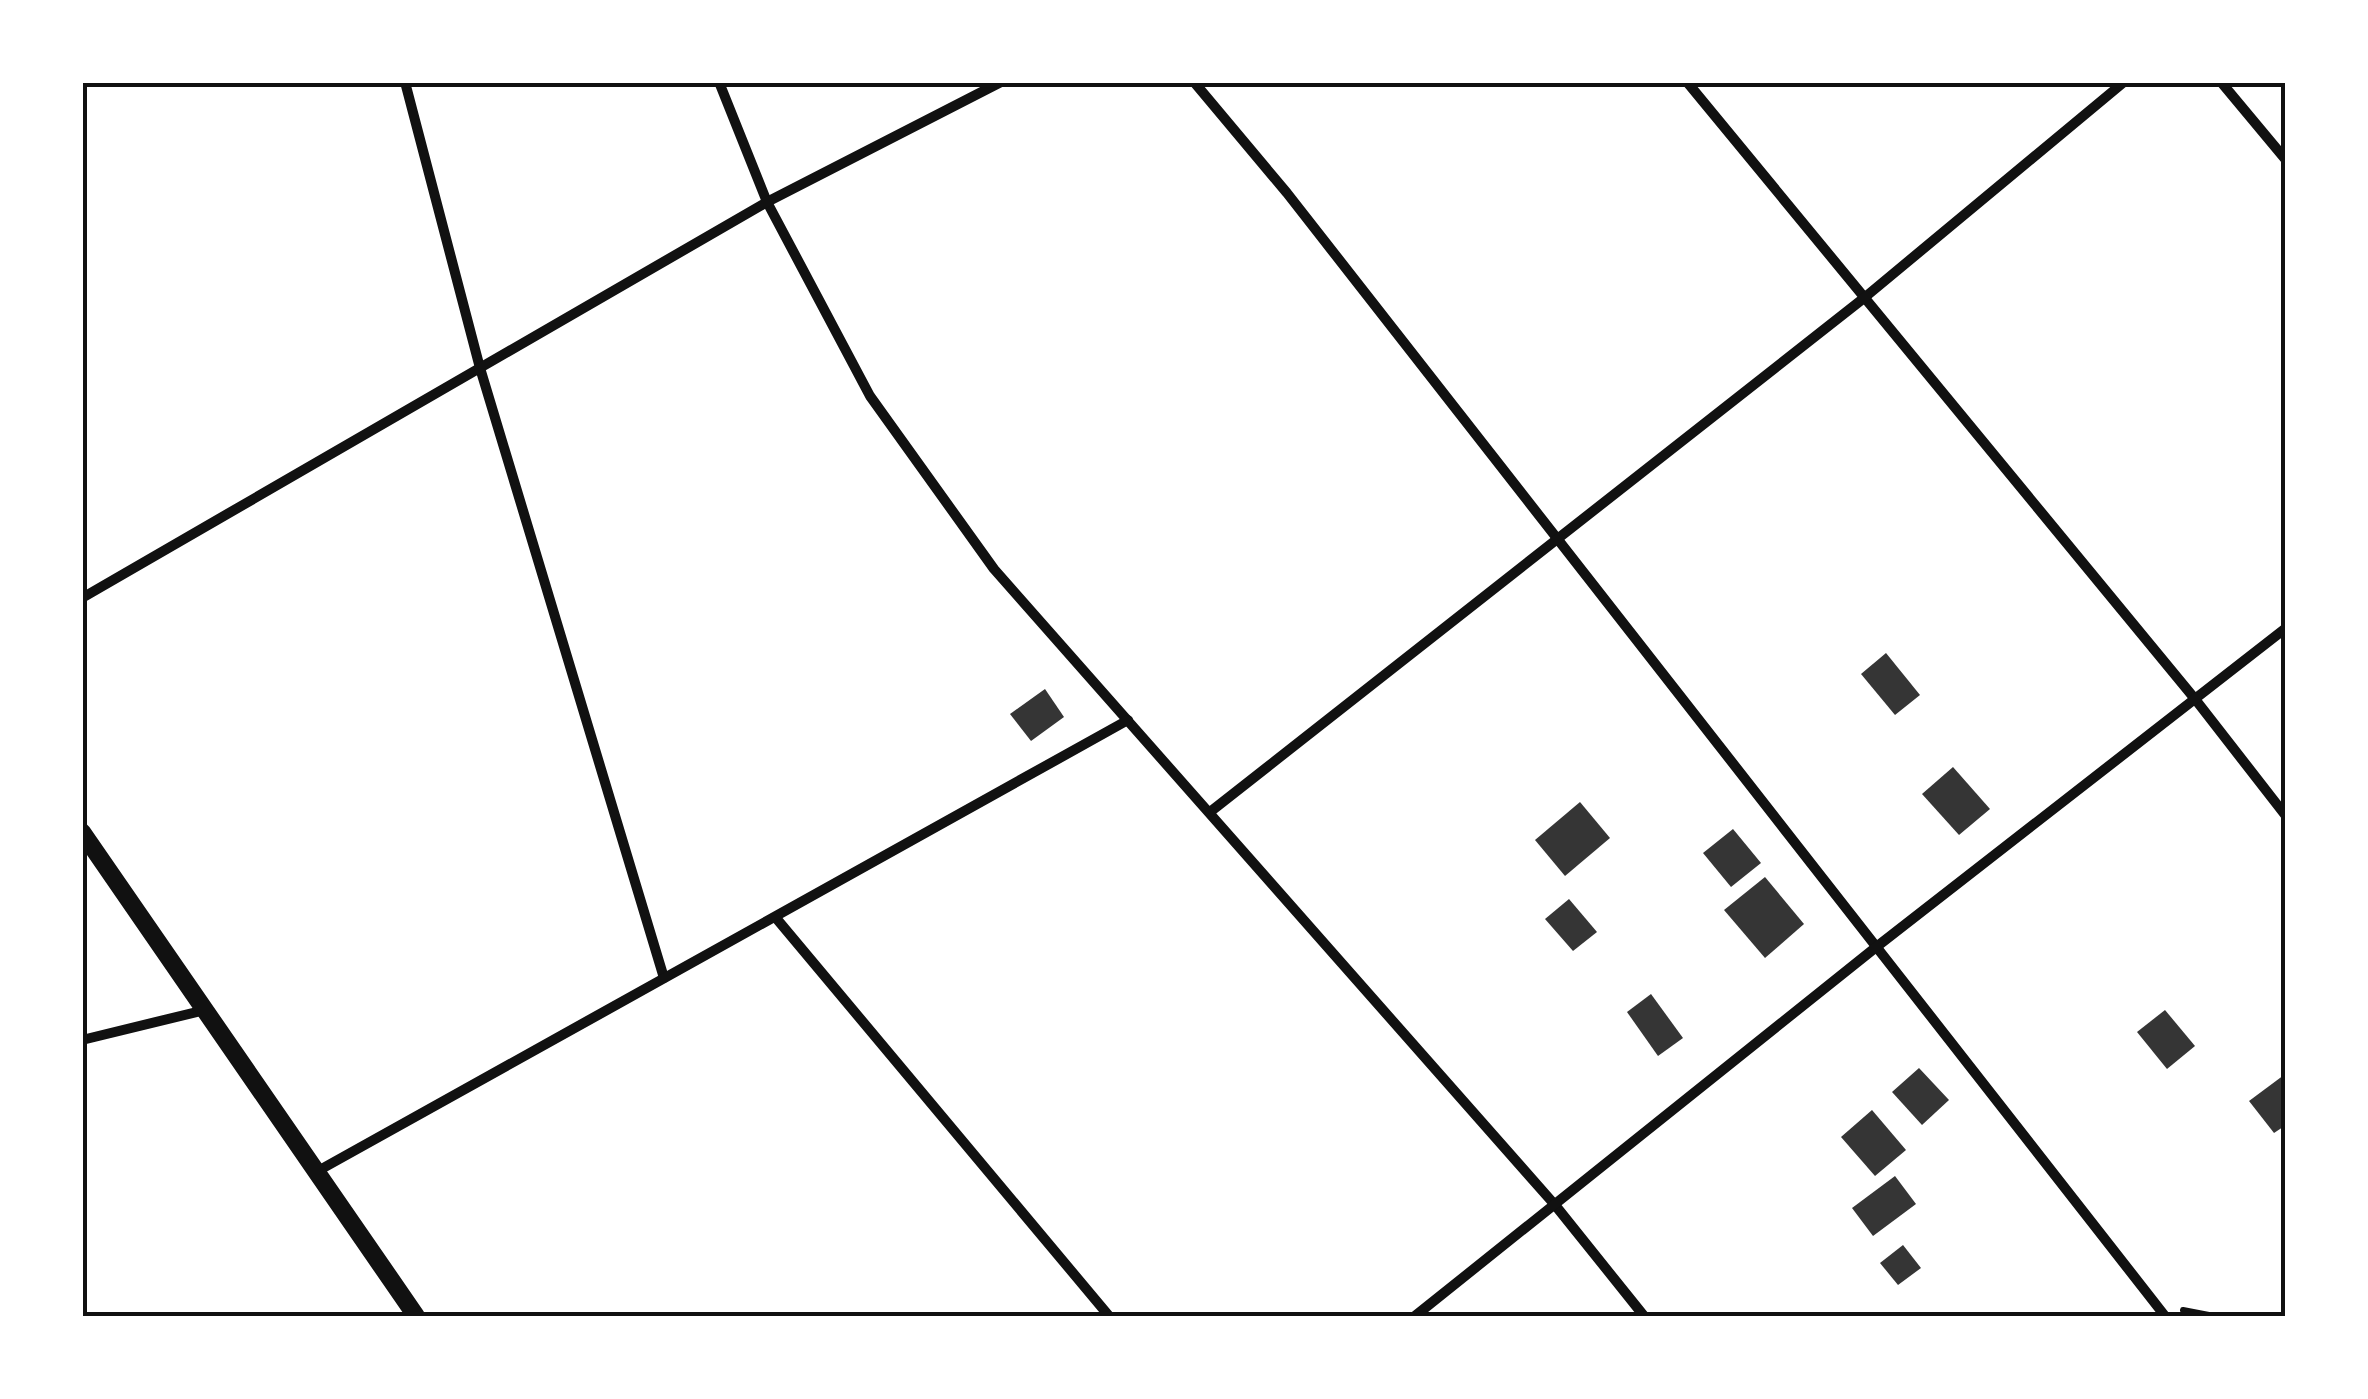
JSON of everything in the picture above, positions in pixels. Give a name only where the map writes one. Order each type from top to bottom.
[{"type":"street","points":[[405,82],[480,368],[664,978]]},
{"type":"street","points":[[720,82],[767,202],[870,396],[994,569],[1556,1206],[1644,1316]]},
{"type":"street","points":[[82,598],[767,202],[1001,82]]},
{"type":"street","points":[[1194,82],[1287,192],[2165,1316]]},
{"type":"street","points":[[1686,82],[2195,699],[2286,816]]},
{"type":"street","points":[[1210,812],[1864,298],[2124,82]]},
{"type":"street","points":[[2221,82],[2286,160]]},
{"type":"street","points":[[1415,1316],[1875,948],[2286,628]]},
{"type":"street","points":[[316,1172],[1128,720]]},
{"type":"street","points":[[82,832],[416,1316]]},
{"type":"street","points":[[776,918],[1109,1316]]},
{"type":"street","points":[[82,1040],[204,1010]]},
{"type":"building","points":[[1886,653],[1920,695],[1895,715],[1861,674]]},
{"type":"building","points":[[1045,689],[1064,717],[1031,741],[1010,714]]},
{"type":"building","points":[[1953,767],[1990,809],[1959,835],[1922,794]]},
{"type":"building","points":[[1580,802],[1610,838],[1565,876],[1535,840]]},
{"type":"building","points":[[1733,829],[1761,863],[1731,887],[1703,853]]},
{"type":"building","points":[[1765,877],[1804,924],[1765,958],[1724,910]]},
{"type":"building","points":[[1569,899],[1597,932],[1573,951],[1545,919]]},
{"type":"building","points":[[1651,994],[1683,1038],[1658,1056],[1627,1012]]},
{"type":"building","points":[[2165,1010],[2195,1046],[2167,1069],[2137,1032]]},
{"type":"building","points":[[1919,1068],[1949,1100],[1922,1125],[1892,1092]]},
{"type":"building","points":[[2284,1075],[2286,1125],[2274,1133],[2249,1101]]},
{"type":"building","points":[[1872,1110],[1906,1150],[1875,1176],[1841,1137]]},
{"type":"building","points":[[1895,1176],[1916,1204],[1873,1236],[1852,1208]]},
{"type":"building","points":[[1903,1245],[1921,1268],[1898,1285],[1880,1263]]}]
